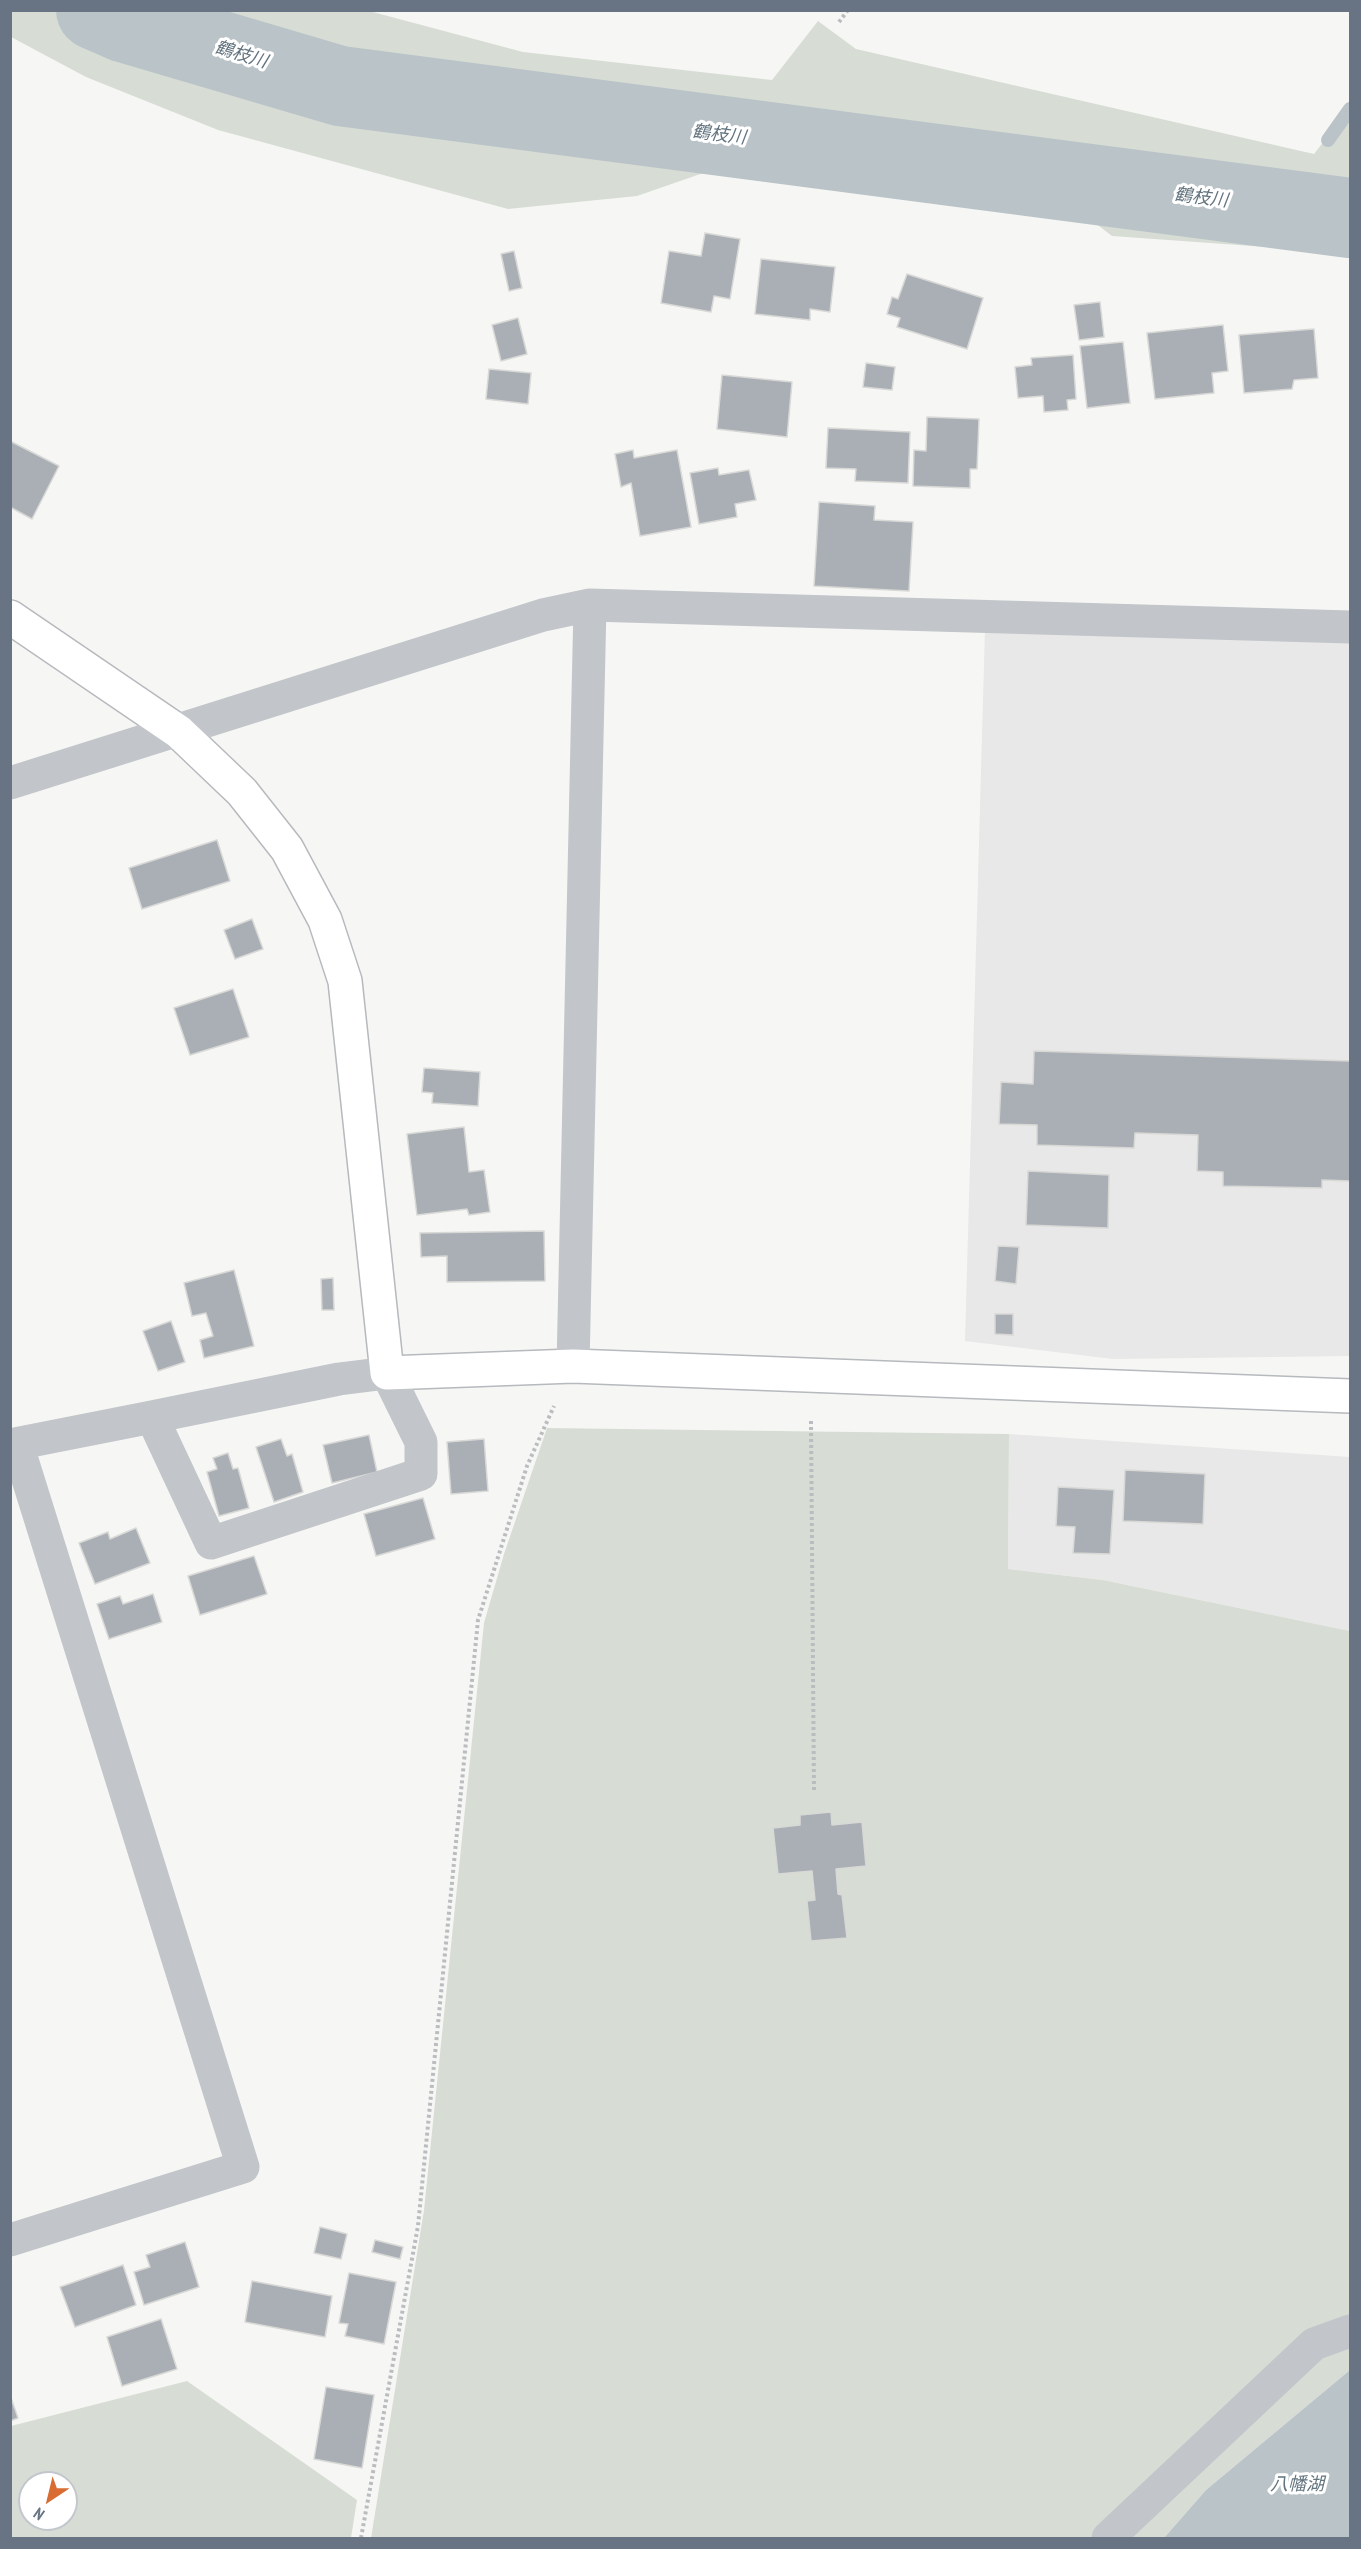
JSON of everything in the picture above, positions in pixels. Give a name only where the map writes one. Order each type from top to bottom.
[{"type":"main road","points":[[10,617],[179,732],[242,792],[287,849],[325,920],[345,981],[387,1373],[573,1366],[1350,1396]]},
{"type":"street","points":[[573,1366],[590,604]]},
{"type":"street","points":[[10,783],[179,732],[543,615],[590,604],[1350,627]]},
{"type":"street","points":[[10,2240],[243,2168],[14,1445],[339,1379],[387,1373],[421,1442],[421,1474],[211,1543],[152,1417]]},
{"type":"street","points":[[1108,2538],[1314,2344],[1350,2331]]},
{"type":"path","points":[[839,22],[848,10]]},
{"type":"path","points":[[361,2538],[418,2226],[478,1620],[527,1466],[573,1366]]},
{"type":"path","points":[[811,1421],[814,1790]]},
{"type":"shaded area","points":[[10,11],[369,11],[523,52],[772,80],[818,21],[856,49],[1314,154],[1350,107],[1350,253],[1112,236],[1059,195],[735,162],[637,196],[508,209],[218,130],[86,77],[11,37]]},
{"type":"shaded area","points":[[985,629],[1350,639],[1350,1356],[1113,1359],[965,1341]]},
{"type":"shaded area","points":[[547,1428],[1009,1434],[1008,1569],[1103,1580],[1350,1631],[1350,2370],[1206,2490],[1164,2538],[371,2538],[424,2210],[484,1623],[504,1554]]},
{"type":"shaded area","points":[[1009,1434],[1350,1457],[1350,1631],[1103,1580],[1008,1569]]},
{"type":"shaded area","points":[[187,2381],[357,2500],[351,2538],[11,2538],[11,2426]]},
{"type":"water","name":"八幡湖","points":[[1350,2370],[1350,2538],[1164,2538],[1206,2490]]},
{"type":"building","points":[[705,233],[740,239],[730,299],[714,296],[711,312],[661,303],[669,251],[701,256]]},
{"type":"building","points":[[514,251],[522,288],[509,291],[501,254]]},
{"type":"building","points":[[761,259],[835,267],[830,312],[810,309],[810,320],[755,314]]},
{"type":"building","points":[[907,274],[983,298],[967,349],[897,327],[900,318],[887,314],[892,297],[898,299]]},
{"type":"building","points":[[1100,302],[1104,337],[1079,340],[1074,305]]},
{"type":"building","points":[[518,318],[527,354],[501,361],[492,325]]},
{"type":"building","points":[[1223,325],[1228,371],[1212,373],[1214,393],[1155,399],[1147,333]]},
{"type":"building","points":[[1314,329],[1318,378],[1294,380],[1292,389],[1244,393],[1239,335]]},
{"type":"building","points":[[1123,342],[1130,403],[1087,408],[1080,346]]},
{"type":"building","points":[[1073,355],[1076,399],[1067,400],[1068,410],[1044,412],[1043,396],[1018,398],[1015,367],[1032,365],[1031,358]]},
{"type":"building","points":[[866,363],[895,367],[892,390],[863,387]]},
{"type":"building","points":[[489,369],[531,373],[528,404],[486,399]]},
{"type":"building","points":[[722,375],[792,382],[787,437],[717,429]]},
{"type":"building","points":[[927,417],[979,419],[977,469],[970,469],[970,488],[913,486],[914,450],[926,451]]},
{"type":"building","points":[[828,428],[910,432],[908,483],[855,481],[856,469],[826,468]]},
{"type":"building","points":[[10,441],[59,466],[32,519],[10,507]]},
{"type":"building","points":[[633,450],[634,458],[677,450],[691,527],[640,536],[631,483],[621,487],[615,454]]},
{"type":"building","points":[[718,468],[719,475],[749,470],[756,500],[735,504],[737,517],[699,524],[690,473]]},
{"type":"building","points":[[819,502],[875,506],[874,520],[913,522],[909,591],[814,586]]},
{"type":"building","points":[[217,840],[230,881],[142,909],[129,868]]},
{"type":"building","points":[[252,919],[263,949],[235,959],[224,930]]},
{"type":"building","points":[[233,989],[249,1037],[190,1055],[174,1008]]},
{"type":"building","points":[[1034,1051],[1350,1061],[1350,1181],[1322,1180],[1322,1188],[1223,1186],[1223,1172],[1197,1171],[1198,1135],[1135,1133],[1134,1148],[1037,1145],[1037,1125],[999,1124],[1001,1082],[1033,1084]]},
{"type":"building","points":[[424,1068],[480,1072],[478,1106],[432,1103],[433,1093],[422,1092]]},
{"type":"building","points":[[464,1127],[469,1172],[484,1170],[490,1212],[469,1215],[467,1209],[417,1215],[407,1134]]},
{"type":"building","points":[[1028,1171],[1109,1175],[1108,1228],[1026,1225]]},
{"type":"building","points":[[544,1231],[545,1281],[447,1282],[447,1256],[421,1257],[420,1233]]},
{"type":"building","points":[[998,1246],[1019,1247],[1016,1284],[995,1281]]},
{"type":"building","points":[[234,1270],[254,1346],[204,1358],[200,1340],[213,1336],[206,1313],[192,1316],[184,1283]]},
{"type":"building","points":[[333,1278],[334,1310],[322,1310],[321,1279]]},
{"type":"building","points":[[995,1314],[1013,1314],[1013,1335],[995,1334]]},
{"type":"building","points":[[171,1321],[185,1362],[158,1371],[143,1331]]},
{"type":"building","points":[[369,1435],[377,1472],[332,1483],[323,1445]]},
{"type":"building","points":[[281,1439],[287,1456],[292,1454],[303,1492],[274,1502],[256,1447]]},
{"type":"building","points":[[484,1439],[488,1491],[451,1494],[447,1442]]},
{"type":"building","points":[[228,1453],[233,1469],[238,1468],[249,1508],[219,1516],[207,1472],[217,1469],[213,1458]]},
{"type":"building","points":[[1125,1470],[1205,1474],[1203,1524],[1123,1521]]},
{"type":"building","points":[[1058,1487],[1114,1490],[1110,1554],[1073,1553],[1075,1527],[1056,1526]]},
{"type":"building","points":[[423,1498],[435,1539],[376,1556],[364,1514]]},
{"type":"building","points":[[136,1528],[150,1563],[95,1584],[79,1543],[108,1532],[110,1539]]},
{"type":"building","points":[[254,1556],[267,1594],[200,1615],[188,1576]]},
{"type":"building","points":[[153,1594],[162,1622],[109,1639],[97,1604],[120,1596],[123,1604]]},
{"type":"building","points":[[831,1812],[832,1825],[862,1822],[866,1866],[836,1869],[838,1894],[842,1895],[847,1938],[811,1941],[807,1901],[815,1900],[812,1871],[778,1874],[773,1828],[800,1825],[800,1815]]},
{"type":"building","points":[[320,2227],[347,2234],[341,2259],[314,2253]]},
{"type":"building","points":[[375,2240],[403,2247],[400,2259],[372,2252]]},
{"type":"building","points":[[185,2242],[199,2287],[144,2305],[134,2272],[150,2267],[146,2255]]},
{"type":"building","points":[[123,2265],[136,2305],[75,2327],[60,2287]]},
{"type":"building","points":[[349,2273],[396,2282],[384,2344],[345,2336],[348,2324],[339,2323]]},
{"type":"building","points":[[252,2281],[332,2296],[325,2337],[245,2322]]},
{"type":"building","points":[[161,2319],[177,2369],[122,2386],[107,2337]]},
{"type":"building","points":[[326,2387],[374,2395],[362,2468],[314,2459]]},
{"type":"building","points":[[10,2395],[18,2418],[10,2421]]},
{"type":"waterway","name":"鶴枝川","points":[[96,10],[126,23],[340,86],[1350,218]]},
{"type":"waterway","points":[[1328,140],[1350,109]]}]
